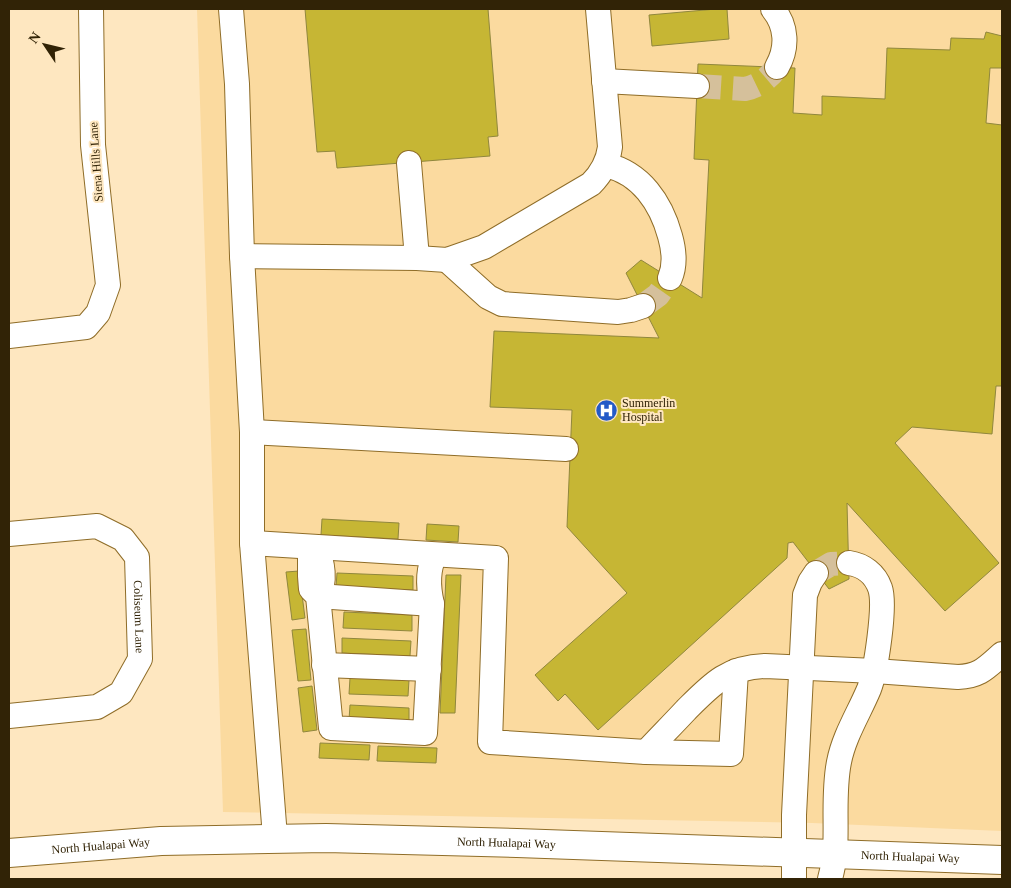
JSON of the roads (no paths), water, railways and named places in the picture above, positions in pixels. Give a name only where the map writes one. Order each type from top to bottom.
[{"type":"main road","name":"North Hualapai Way","points":[[9,852],[161,841],[275,837],[396,838],[793,852],[832,867],[1002,860]]},
{"type":"street","name":"Siena Hills Lane","points":[[9,336],[86,327],[98,313],[108,285],[93,145],[91,9]]},
{"type":"street","points":[[230,9],[237,84],[242,256],[252,432],[252,543],[275,837]]},
{"type":"street","points":[[242,256],[447,260],[484,247],[586,188],[600,175],[606,165],[610,147],[598,9]]},
{"type":"street","points":[[773,9],[781,21],[785,38],[783,55],[777,67]]},
{"type":"street","points":[[604,82],[697,86]]},
{"type":"street","points":[[409,163],[417,258]]},
{"type":"street","points":[[606,165],[620,169],[632,176],[646,189],[659,206],[668,226],[674,249],[674,262],[670,278]]},
{"type":"street","points":[[447,260],[488,297],[508,306],[618,312],[643,306]]},
{"type":"street","points":[[252,432],[566,449]]},
{"type":"street","name":"Coliseum Lane","points":[[9,534],[97,526],[123,539],[136,557],[140,659],[121,693],[97,707],[9,716]]},
{"type":"street","points":[[252,543],[496,558],[490,742],[646,752],[731,754],[736,671]]},
{"type":"street","points":[[316,547],[310,557],[311,589],[318,596],[331,728],[425,733],[432,604],[429,591],[430,564],[435,554]]},
{"type":"street","points":[[832,867],[839,760],[847,735],[870,688],[878,654],[880,590],[876,581],[867,571],[849,563]]},
{"type":"street","points":[[794,879],[793,852],[805,595],[816,573]]},
{"type":"street","points":[[318,596],[432,604]]},
{"type":"street","points":[[646,752],[710,685],[736,671],[755,667],[875,671],[930,676],[971,676],[980,673],[1002,654]]},
{"type":"street","points":[[324,665],[429,669]]},
{"type":"tunnel","points":[[697,86],[745,89],[763,81],[777,67]]},
{"type":"tunnel","points":[[643,306],[658,295],[670,278]]},
{"type":"tunnel","points":[[816,573],[831,564],[849,563]]},
{"type":"place","name":"Summerlin Hospital","points":[[606,410]]}]
